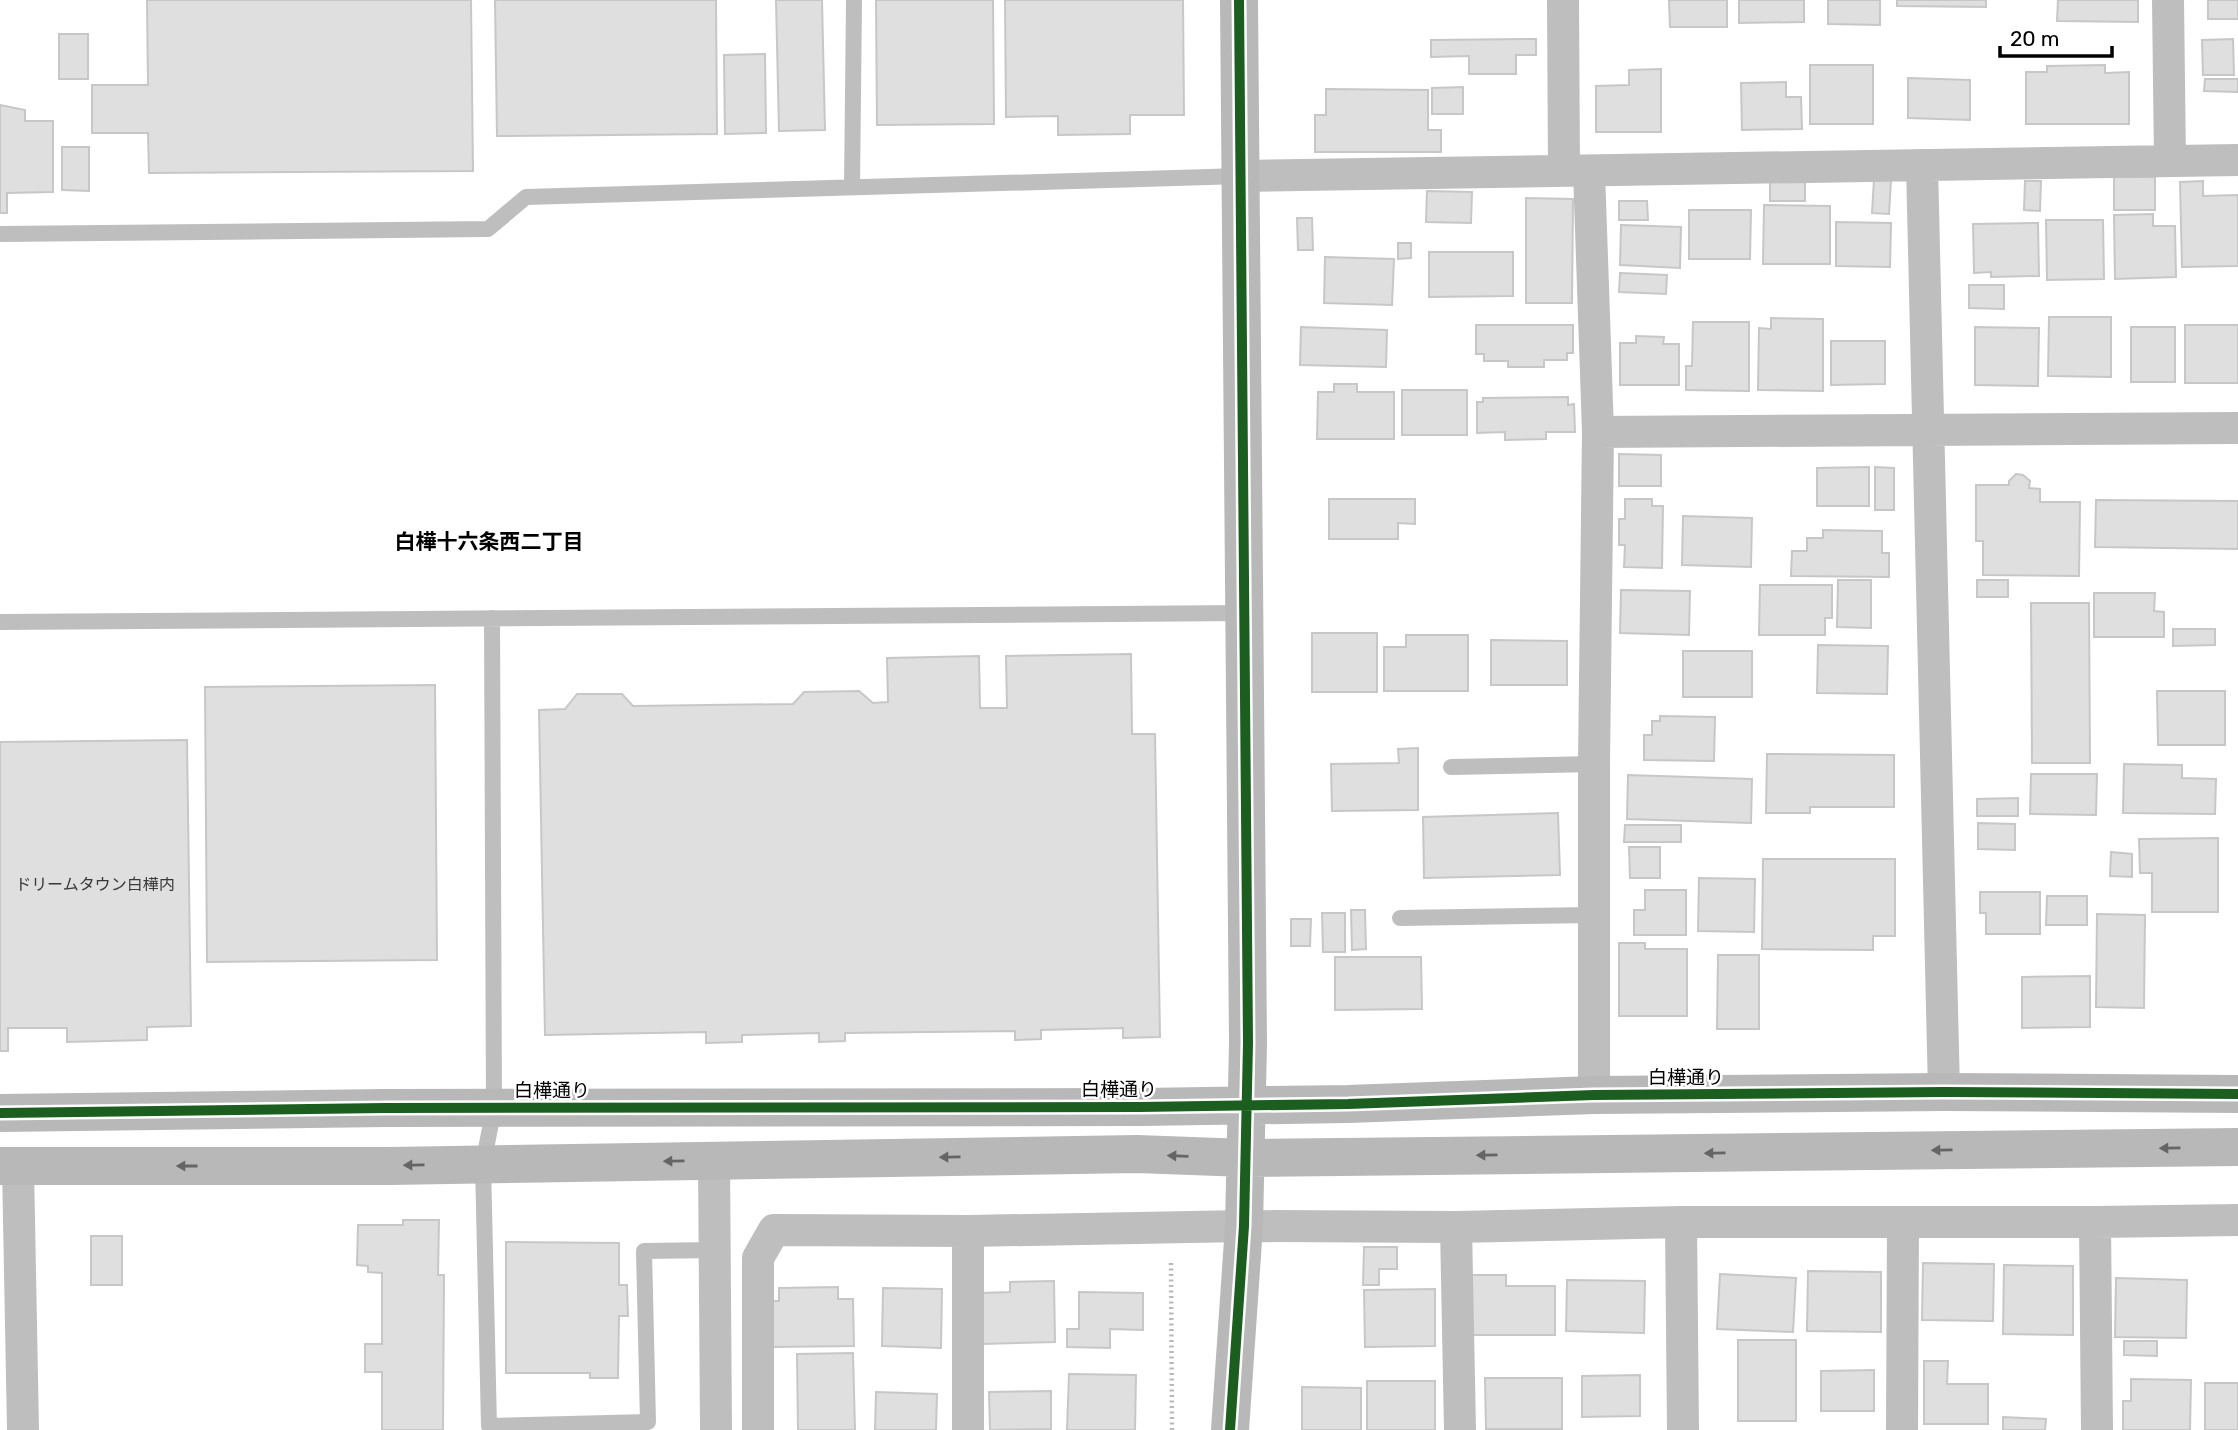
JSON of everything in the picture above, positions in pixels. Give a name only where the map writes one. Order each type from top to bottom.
[{"type":"street","points":[[1230,1430],[1244,1226],[1247,1105],[1239,0]]},
{"type":"street","points":[[1563,0],[1598,432],[1594,1095]]},
{"type":"street","points":[[2168,0],[2170,162]]},
{"type":"street","points":[[1242,176],[2238,160]]},
{"type":"street","points":[[1922,165],[1944,1092]]},
{"type":"street","points":[[1598,432],[2238,428]]},
{"type":"street","name":"白樺通り","points":[[0,1113],[494,1108],[1140,1107],[1349,1104],[1594,1095],[1944,1092],[2238,1094]]},
{"type":"street","points":[[23,1430],[9,1166],[482,1164],[1137,1154],[1246,1158],[2238,1147]]},
{"type":"street","points":[[714,1161],[716,1430]]},
{"type":"street","points":[[758,1430],[758,1258],[774,1230],[968,1231],[1244,1226],[1456,1227],[1681,1222],[2238,1220]]},
{"type":"street","points":[[1681,1222],[1683,1430]]},
{"type":"street","points":[[1902,1430],[1903,1222]]},
{"type":"street","points":[[2095,1222],[2097,1430]]},
{"type":"street","points":[[1456,1227],[1460,1430]]},
{"type":"street","points":[[968,1231],[968,1430]]},
{"type":"lane","points":[[852,187],[854,0]]},
{"type":"lane","points":[[0,234],[488,229],[526,197],[1242,176]]},
{"type":"lane","points":[[0,622],[1243,613]]},
{"type":"lane","points":[[492,618],[494,1108],[482,1164],[489,1426],[648,1422],[644,1251],[715,1250]]},
{"type":"lane","points":[[1451,767],[1594,764]]},
{"type":"lane","points":[[1400,918],[1594,915]]},
{"type":"path","points":[[1171,1227],[1172,1430]]},
{"type":"building","points":[[147,0],[471,0],[473,171],[149,173],[148,133],[92,133],[92,85],[148,85]]},
{"type":"building","points":[[495,0],[716,0],[717,134],[497,136]]},
{"type":"building","points":[[776,0],[822,0],[825,130],[779,131]]},
{"type":"building","points":[[876,0],[993,0],[994,124],[877,125]]},
{"type":"building","points":[[1005,0],[1183,0],[1184,115],[1130,115],[1130,134],[1058,135],[1058,116],[1006,117]]},
{"type":"building","points":[[1669,0],[1727,0],[1727,27],[1670,27]]},
{"type":"building","points":[[1739,0],[1804,0],[1804,22],[1739,23]]},
{"type":"building","points":[[1828,0],[1880,0],[1880,25],[1828,24]]},
{"type":"building","points":[[1897,0],[1986,0],[1986,7],[1897,6]]},
{"type":"building","points":[[2058,0],[2138,0],[2138,22],[2057,21]]},
{"type":"building","points":[[2208,0],[2238,0],[2238,19],[2208,19]]},
{"type":"building","points":[[59,34],[88,34],[88,79],[59,79]]},
{"type":"building","points":[[1536,39],[1536,55],[1516,55],[1516,74],[1469,74],[1469,56],[1431,57],[1431,40]]},
{"type":"building","points":[[2233,39],[2234,75],[2203,75],[2202,40]]},
{"type":"building","points":[[765,54],[766,133],[725,134],[724,55]]},
{"type":"building","points":[[1810,65],[1873,65],[1873,124],[1810,124]]},
{"type":"building","points":[[2105,65],[2105,73],[2129,72],[2129,124],[2026,124],[2026,72],[2047,72],[2047,66]]},
{"type":"building","points":[[1661,69],[1661,132],[1596,132],[1596,86],[1629,85],[1629,70]]},
{"type":"building","points":[[1908,78],[1970,80],[1970,120],[1908,118]]},
{"type":"building","points":[[2205,79],[2238,79],[2238,92],[2204,91]]},
{"type":"building","points":[[1786,82],[1786,97],[1801,97],[1802,129],[1742,130],[1741,83]]},
{"type":"building","points":[[1463,87],[1463,114],[1432,114],[1432,88]]},
{"type":"building","points":[[1326,89],[1428,90],[1428,130],[1441,130],[1441,152],[1315,152],[1315,115],[1326,115]]},
{"type":"building","points":[[0,105],[25,110],[25,121],[53,121],[53,192],[7,193],[7,213],[0,213]]},
{"type":"building","points":[[62,147],[89,147],[89,191],[62,190]]},
{"type":"building","points":[[2114,177],[2155,177],[2155,210],[2114,210]]},
{"type":"building","points":[[1874,179],[1891,180],[1889,214],[1872,213]]},
{"type":"building","points":[[1770,180],[1805,180],[1805,201],[1770,201]]},
{"type":"building","points":[[2025,181],[2041,181],[2040,211],[2024,210]]},
{"type":"building","points":[[2203,181],[2203,196],[2238,195],[2238,266],[2182,267],[2180,182]]},
{"type":"building","points":[[1427,191],[1472,192],[1471,223],[1426,222]]},
{"type":"building","points":[[1526,198],[1573,199],[1572,303],[1526,303]]},
{"type":"building","points":[[1619,201],[1647,201],[1648,220],[1619,220]]},
{"type":"building","points":[[1764,205],[1830,206],[1830,264],[1763,264]]},
{"type":"building","points":[[1689,210],[1751,210],[1750,259],[1689,259]]},
{"type":"building","points":[[2153,214],[2153,226],[2175,226],[2176,277],[2115,279],[2114,215]]},
{"type":"building","points":[[1297,218],[1312,218],[1313,250],[1298,250]]},
{"type":"building","points":[[2046,220],[2103,220],[2104,279],[2047,280]]},
{"type":"building","points":[[1836,222],[1891,223],[1890,267],[1836,266]]},
{"type":"building","points":[[2038,223],[2039,276],[1991,277],[1991,272],[1974,273],[1973,224]]},
{"type":"building","points":[[1621,225],[1681,227],[1680,268],[1620,265]]},
{"type":"building","points":[[1398,243],[1411,243],[1411,258],[1398,259]]},
{"type":"building","points":[[1429,252],[1513,252],[1513,296],[1429,297]]},
{"type":"building","points":[[1325,257],[1394,259],[1392,305],[1324,303]]},
{"type":"building","points":[[1620,273],[1667,275],[1666,294],[1619,292]]},
{"type":"building","points":[[1969,285],[2004,285],[2004,309],[1969,308]]},
{"type":"building","points":[[2049,317],[2111,317],[2111,377],[2048,376]]},
{"type":"building","points":[[1771,318],[1823,319],[1823,391],[1758,390],[1759,328],[1771,329]]},
{"type":"building","points":[[1693,322],[1749,322],[1749,391],[1686,390],[1686,366],[1692,366]]},
{"type":"building","points":[[1476,325],[1573,325],[1573,353],[1567,353],[1567,360],[1544,360],[1544,367],[1508,367],[1508,361],[1484,361],[1484,354],[1476,354]]},
{"type":"building","points":[[2185,325],[2238,325],[2238,383],[2185,383]]},
{"type":"building","points":[[1301,327],[1387,330],[1386,367],[1300,365]]},
{"type":"building","points":[[1975,327],[2039,328],[2038,386],[1975,385]]},
{"type":"building","points":[[2131,327],[2175,327],[2175,382],[2131,382]]},
{"type":"building","points":[[1636,336],[1664,337],[1663,344],[1679,344],[1679,385],[1620,385],[1620,343],[1636,343]]},
{"type":"building","points":[[1831,341],[1885,341],[1885,384],[1831,385]]},
{"type":"building","points":[[1334,384],[1357,384],[1357,392],[1394,392],[1394,439],[1317,439],[1318,392],[1334,392]]},
{"type":"building","points":[[1402,390],[1467,390],[1467,435],[1402,435]]},
{"type":"building","points":[[1568,397],[1568,405],[1574,404],[1575,432],[1546,432],[1546,439],[1505,440],[1505,432],[1477,433],[1477,402],[1483,402],[1483,398]]},
{"type":"building","points":[[1619,454],[1661,455],[1661,486],[1619,486]]},
{"type":"building","points":[[1869,467],[1869,506],[1817,506],[1817,468]]},
{"type":"building","points":[[1875,467],[1894,468],[1894,510],[1875,510]]},
{"type":"building","points":[[2016,474],[2023,475],[2030,481],[2029,488],[2040,489],[2040,502],[2080,502],[2079,576],[1983,575],[1983,541],[1976,541],[1976,485],[2009,485],[2009,481]]},
{"type":"building","points":[[1329,499],[1415,499],[1415,524],[1398,523],[1398,539],[1329,539]]},
{"type":"building","points":[[1625,499],[1652,499],[1652,506],[1663,506],[1662,568],[1624,567],[1625,545],[1619,545],[1619,519],[1625,519]]},
{"type":"building","points":[[2096,500],[2238,501],[2238,549],[2095,547]]},
{"type":"building","points":[[1683,516],[1752,518],[1751,567],[1682,565]]},
{"type":"building","points":[[1823,530],[1882,531],[1882,553],[1889,553],[1889,577],[1791,576],[1792,551],[1807,551],[1807,538],[1823,538]]},
{"type":"building","points":[[1838,580],[1871,580],[1871,628],[1837,627]]},
{"type":"building","points":[[1977,580],[2008,580],[2008,597],[1977,597]]},
{"type":"building","points":[[1760,585],[1832,585],[1832,618],[1825,618],[1825,635],[1759,635]]},
{"type":"building","points":[[1621,590],[1690,591],[1689,635],[1620,633]]},
{"type":"building","points":[[2094,593],[2155,593],[2154,611],[2164,612],[2164,637],[2094,637]]},
{"type":"building","points":[[2031,603],[2089,603],[2090,763],[2032,763]]},
{"type":"building","points":[[2173,629],[2215,629],[2215,645],[2173,646]]},
{"type":"building","points":[[1312,633],[1377,633],[1377,692],[1312,692]]},
{"type":"building","points":[[1406,635],[1468,635],[1468,691],[1384,691],[1384,647],[1406,647]]},
{"type":"building","points":[[1491,640],[1567,641],[1567,685],[1491,685]]},
{"type":"building","points":[[1818,645],[1888,646],[1887,694],[1817,693]]},
{"type":"building","points":[[1683,651],[1752,651],[1752,697],[1683,697]]},
{"type":"building","points":[[1131,654],[1132,734],[1155,734],[1160,1037],[1123,1038],[1123,1028],[1041,1030],[1041,1039],[1015,1040],[1015,1031],[845,1033],[845,1041],[819,1042],[819,1033],[742,1035],[742,1042],[706,1043],[706,1032],[545,1035],[539,710],[565,709],[577,694],[622,694],[633,706],[793,704],[804,692],[859,691],[873,703],[888,702],[887,658],[979,656],[980,708],[1007,708],[1006,656]]},
{"type":"building","points":[[435,685],[437,960],[207,962],[205,687]]},
{"type":"building","points":[[2157,691],[2225,691],[2225,745],[2158,745]]},
{"type":"building","points":[[1660,716],[1715,717],[1714,761],[1644,760],[1644,735],[1652,735],[1652,721],[1660,721]]},
{"type":"building","points":[[187,740],[191,1026],[147,1027],[147,1040],[67,1042],[67,1028],[8,1028],[8,1051],[0,1051],[0,742]]},
{"type":"building","points":[[1418,748],[1418,810],[1332,811],[1331,764],[1399,763],[1398,749]]},
{"type":"building","points":[[1767,754],[1894,755],[1894,807],[1810,807],[1810,813],[1766,813]]},
{"type":"building","points":[[2124,764],[2182,765],[2182,778],[2216,779],[2215,814],[2123,813]]},
{"type":"building","points":[[2031,774],[2097,774],[2096,815],[2030,814]]},
{"type":"building","points":[[1628,775],[1752,779],[1751,823],[1627,819]]},
{"type":"building","points":[[2018,798],[2018,816],[1977,816],[1977,799]]},
{"type":"building","points":[[1558,813],[1560,875],[1424,878],[1423,817]]},
{"type":"building","points":[[1978,823],[2015,824],[2015,850],[1978,849]]},
{"type":"building","points":[[1625,825],[1681,825],[1681,842],[1624,842]]},
{"type":"building","points":[[2218,838],[2218,912],[2152,912],[2152,873],[2140,873],[2139,839]]},
{"type":"building","points":[[1629,847],[1660,847],[1660,878],[1630,878]]},
{"type":"building","points":[[2111,852],[2132,854],[2132,877],[2110,876]]},
{"type":"building","points":[[1763,859],[1895,859],[1895,936],[1873,936],[1873,950],[1762,949]]},
{"type":"building","points":[[1699,878],[1755,879],[1754,932],[1698,931]]},
{"type":"building","points":[[1645,890],[1686,890],[1686,935],[1634,935],[1634,910],[1645,910]]},
{"type":"building","points":[[1980,892],[2040,892],[2040,934],[1986,934],[1986,913],[1980,913]]},
{"type":"building","points":[[2047,896],[2087,896],[2087,925],[2046,925]]},
{"type":"building","points":[[1351,910],[1365,910],[1366,949],[1352,950]]},
{"type":"building","points":[[1322,913],[1345,913],[1345,952],[1323,952]]},
{"type":"building","points":[[2097,914],[2145,915],[2144,1008],[2096,1007]]},
{"type":"building","points":[[1291,919],[1311,919],[1310,946],[1291,946]]},
{"type":"building","points":[[1619,943],[1645,943],[1645,949],[1687,949],[1687,1016],[1619,1016]]},
{"type":"building","points":[[1718,955],[1759,955],[1759,1029],[1717,1029]]},
{"type":"building","points":[[1335,957],[1421,957],[1422,1009],[1335,1010]]},
{"type":"building","points":[[2090,976],[2090,1027],[2022,1028],[2022,977]]},
{"type":"building","points":[[403,1220],[439,1220],[438,1275],[444,1275],[443,1430],[382,1430],[382,1372],[365,1372],[365,1344],[382,1344],[382,1273],[368,1272],[368,1266],[357,1265],[358,1225],[403,1225]]},
{"type":"building","points":[[91,1236],[122,1236],[122,1285],[91,1285]]},
{"type":"building","points":[[506,1242],[619,1243],[619,1285],[627,1285],[628,1316],[619,1316],[618,1378],[590,1378],[590,1373],[506,1373]]},
{"type":"building","points":[[1364,1247],[1397,1247],[1397,1269],[1379,1269],[1379,1285],[1363,1285]]},
{"type":"building","points":[[1923,1263],[1994,1264],[1993,1321],[1922,1320]]},
{"type":"building","points":[[2004,1265],[2073,1266],[2073,1335],[2003,1334]]},
{"type":"building","points":[[1808,1271],[1881,1272],[1881,1332],[1807,1331]]},
{"type":"building","points":[[1720,1274],[1796,1278],[1793,1332],[1717,1329]]},
{"type":"building","points":[[1471,1275],[1506,1275],[1506,1286],[1555,1286],[1555,1335],[1471,1335]]},
{"type":"building","points":[[2116,1278],[2187,1280],[2186,1338],[2115,1337]]},
{"type":"building","points":[[1567,1280],[1645,1281],[1644,1333],[1566,1331]]},
{"type":"building","points":[[1054,1281],[1055,1342],[982,1344],[981,1293],[1010,1292],[1010,1282]]},
{"type":"building","points":[[838,1287],[838,1299],[853,1299],[854,1346],[772,1347],[771,1301],[779,1301],[779,1288]]},
{"type":"building","points":[[883,1288],[942,1289],[941,1348],[882,1346]]},
{"type":"building","points":[[1435,1289],[1435,1346],[1365,1347],[1364,1290]]},
{"type":"building","points":[[1079,1292],[1143,1293],[1143,1330],[1110,1329],[1110,1348],[1067,1347],[1067,1329],[1079,1329]]},
{"type":"building","points":[[1738,1340],[1796,1340],[1796,1421],[1738,1421]]},
{"type":"building","points":[[2124,1341],[2157,1341],[2157,1356],[2124,1355]]},
{"type":"building","points":[[853,1353],[855,1430],[798,1430],[797,1354]]},
{"type":"building","points":[[1924,1361],[1948,1361],[1947,1384],[1988,1384],[1988,1424],[1924,1424]]},
{"type":"building","points":[[1874,1370],[1874,1411],[1821,1411],[1821,1371]]},
{"type":"building","points":[[1069,1374],[1136,1375],[1135,1430],[1067,1430]]},
{"type":"building","points":[[1640,1375],[1640,1416],[1582,1417],[1582,1376]]},
{"type":"building","points":[[1485,1378],[1562,1378],[1562,1429],[1486,1429]]},
{"type":"building","points":[[2131,1379],[2191,1380],[2190,1430],[2123,1430],[2123,1401],[2131,1401]]},
{"type":"building","points":[[1367,1381],[1435,1381],[1435,1430],[1367,1430]]},
{"type":"building","points":[[2205,1383],[2238,1383],[2238,1430],[2205,1430]]},
{"type":"building","points":[[1302,1387],[1361,1388],[1361,1430],[1302,1430]]},
{"type":"building","points":[[1051,1391],[1051,1429],[990,1430],[989,1392]]},
{"type":"building","points":[[876,1392],[937,1394],[936,1430],[875,1430]]},
{"type":"building","points":[[2003,1417],[2046,1419],[2045,1430],[2003,1430]]},
{"type":"cycle path","points":[[1230,1430],[1244,1226],[1248,1043],[1239,0]]},
{"type":"cycle path","points":[[0,1113],[385,1108],[1140,1107],[1348,1104],[1594,1095],[1944,1092],[2238,1094]]},
{"type":"district","name":"白樺十六条西二丁目","points":[[489,542]]}]
